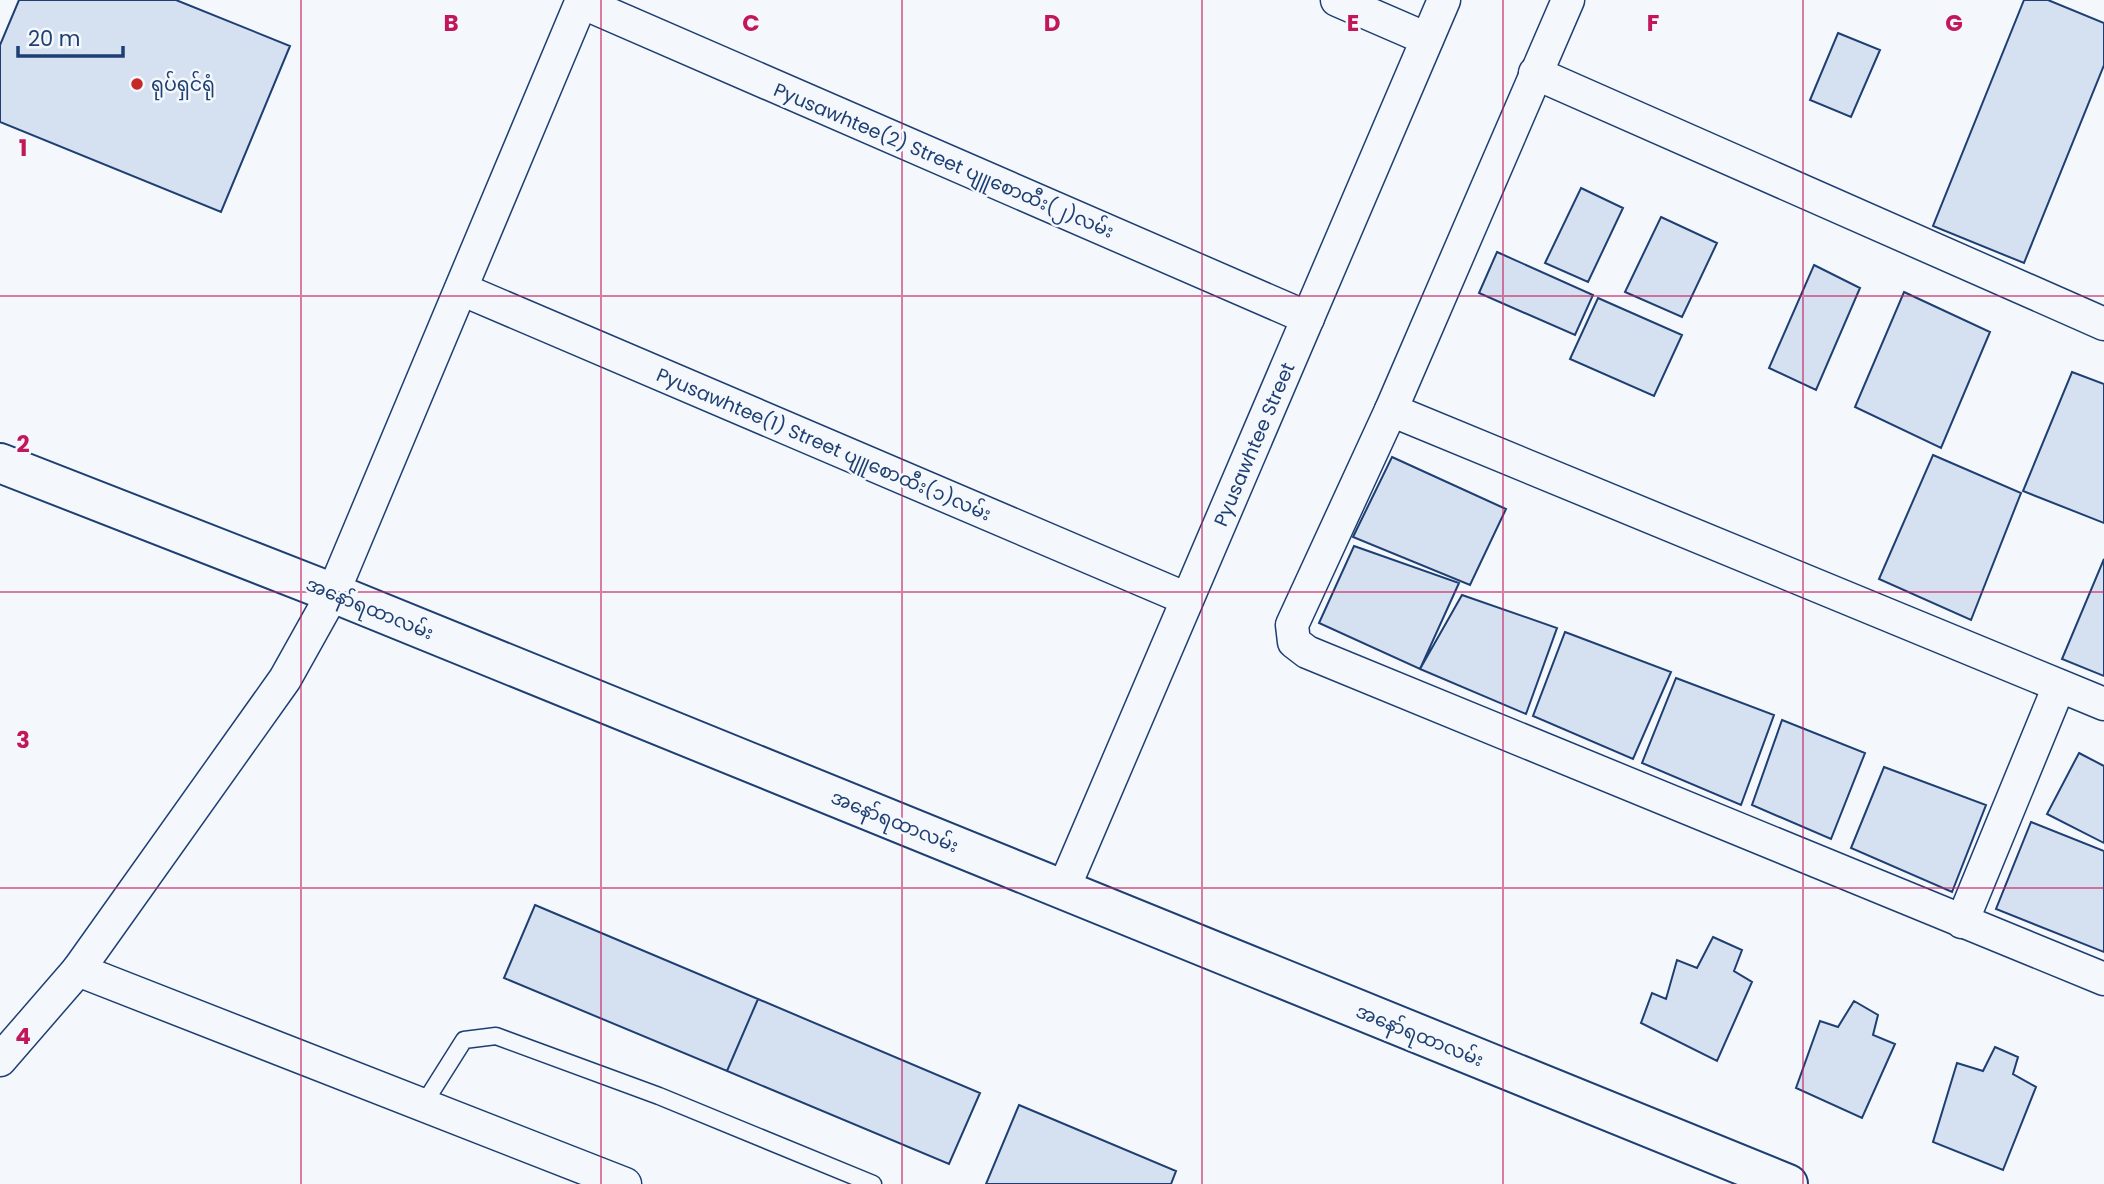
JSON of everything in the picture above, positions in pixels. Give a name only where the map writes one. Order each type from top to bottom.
[{"type":"main road","name":"အနော်ရထာလမ်း","points":[[0,463],[333,593],[1788,1184]]},
{"type":"street","points":[[1337,0],[1427,39]]},
{"type":"street","name":"Pyusawhtee Street","points":[[1063,890],[1444,0]]},
{"type":"street","points":[[1568,0],[1391,410],[1292,625],[1294,642],[1307,652],[2104,979]]},
{"type":"street","points":[[0,1060],[78,970],[285,679],[333,593],[582,1]]},
{"type":"street","name":"Pyusawhtee(2) Street ပျူစောထီး(၂)လမ်း","points":[[582,1],[1308,318]]},
{"type":"street","points":[[1535,74],[2104,324]]},
{"type":"street","name":"Pyusawhtee(1) Street ပျူစောထီး(၁)လမ်း","points":[[461,289],[1187,599]]},
{"type":"street","points":[[1391,410],[2104,704]]},
{"type":"street","points":[[1962,922],[2059,686]]},
{"type":"street","points":[[78,970],[625,1184]]},
{"type":"lane","points":[[423,1105],[464,1040],[496,1035],[659,1096],[873,1184]]},
{"type":"building","name":"ရုပ်ရှင်ရုံ","points":[[19,0],[176,0],[290,46],[221,212],[0,122],[0,45]]},
{"type":"building","points":[[2024,0],[2048,0],[2104,23],[2104,65],[2024,263],[1933,226]]},
{"type":"building","points":[[1838,33],[1880,50],[1851,117],[1810,100]]},
{"type":"building","points":[[1581,188],[1623,208],[1588,282],[1545,263]]},
{"type":"building","points":[[1661,217],[1717,243],[1682,317],[1625,292]]},
{"type":"building","points":[[1497,252],[1593,295],[1575,335],[1479,293]]},
{"type":"building","points":[[1814,265],[1860,288],[1816,390],[1769,368]]},
{"type":"building","points":[[1904,292],[1990,332],[1941,448],[1855,407]]},
{"type":"building","points":[[1598,298],[1682,335],[1654,396],[1570,359]]},
{"type":"building","points":[[2072,372],[2104,384],[2104,523],[2023,491]]},
{"type":"building","points":[[1933,455],[2021,493],[1971,620],[1879,579]]},
{"type":"building","points":[[1392,457],[1506,509],[1470,585],[1353,537]]},
{"type":"building","points":[[1354,546],[1459,583],[1420,669],[1319,623]]},
{"type":"building","points":[[2104,559],[2104,676],[2062,659]]},
{"type":"building","points":[[1462,595],[1557,628],[1526,714],[1420,669]]},
{"type":"building","points":[[1565,632],[1671,672],[1633,759],[1533,716]]},
{"type":"building","points":[[1676,678],[1774,715],[1741,805],[1642,763]]},
{"type":"building","points":[[1782,720],[1865,753],[1831,839],[1752,805]]},
{"type":"building","points":[[2079,753],[2104,766],[2104,843],[2047,814]]},
{"type":"building","points":[[1884,767],[1986,805],[1952,892],[1851,848]]},
{"type":"building","points":[[2031,822],[2104,851],[2104,952],[1996,909]]},
{"type":"building","points":[[535,905],[758,999],[727,1071],[504,978]]},
{"type":"building","points":[[1713,937],[1742,950],[1734,971],[1752,982],[1717,1061],[1641,1023],[1652,993],[1666,999],[1677,960],[1697,968]]},
{"type":"building","points":[[758,999],[980,1093],[949,1164],[727,1071]]},
{"type":"building","points":[[1854,1001],[1878,1015],[1873,1035],[1895,1044],[1862,1118],[1796,1088],[1820,1021],[1838,1027]]},
{"type":"building","points":[[1995,1047],[2018,1057],[2013,1074],[2036,1087],[2003,1170],[1933,1142],[1957,1063],[1983,1071]]},
{"type":"building","points":[[1019,1105],[1176,1171],[1171,1184],[986,1184]]},
{"type":"place","name":"ရုပ်ရှင်ရုံ","points":[[137,84]]}]
